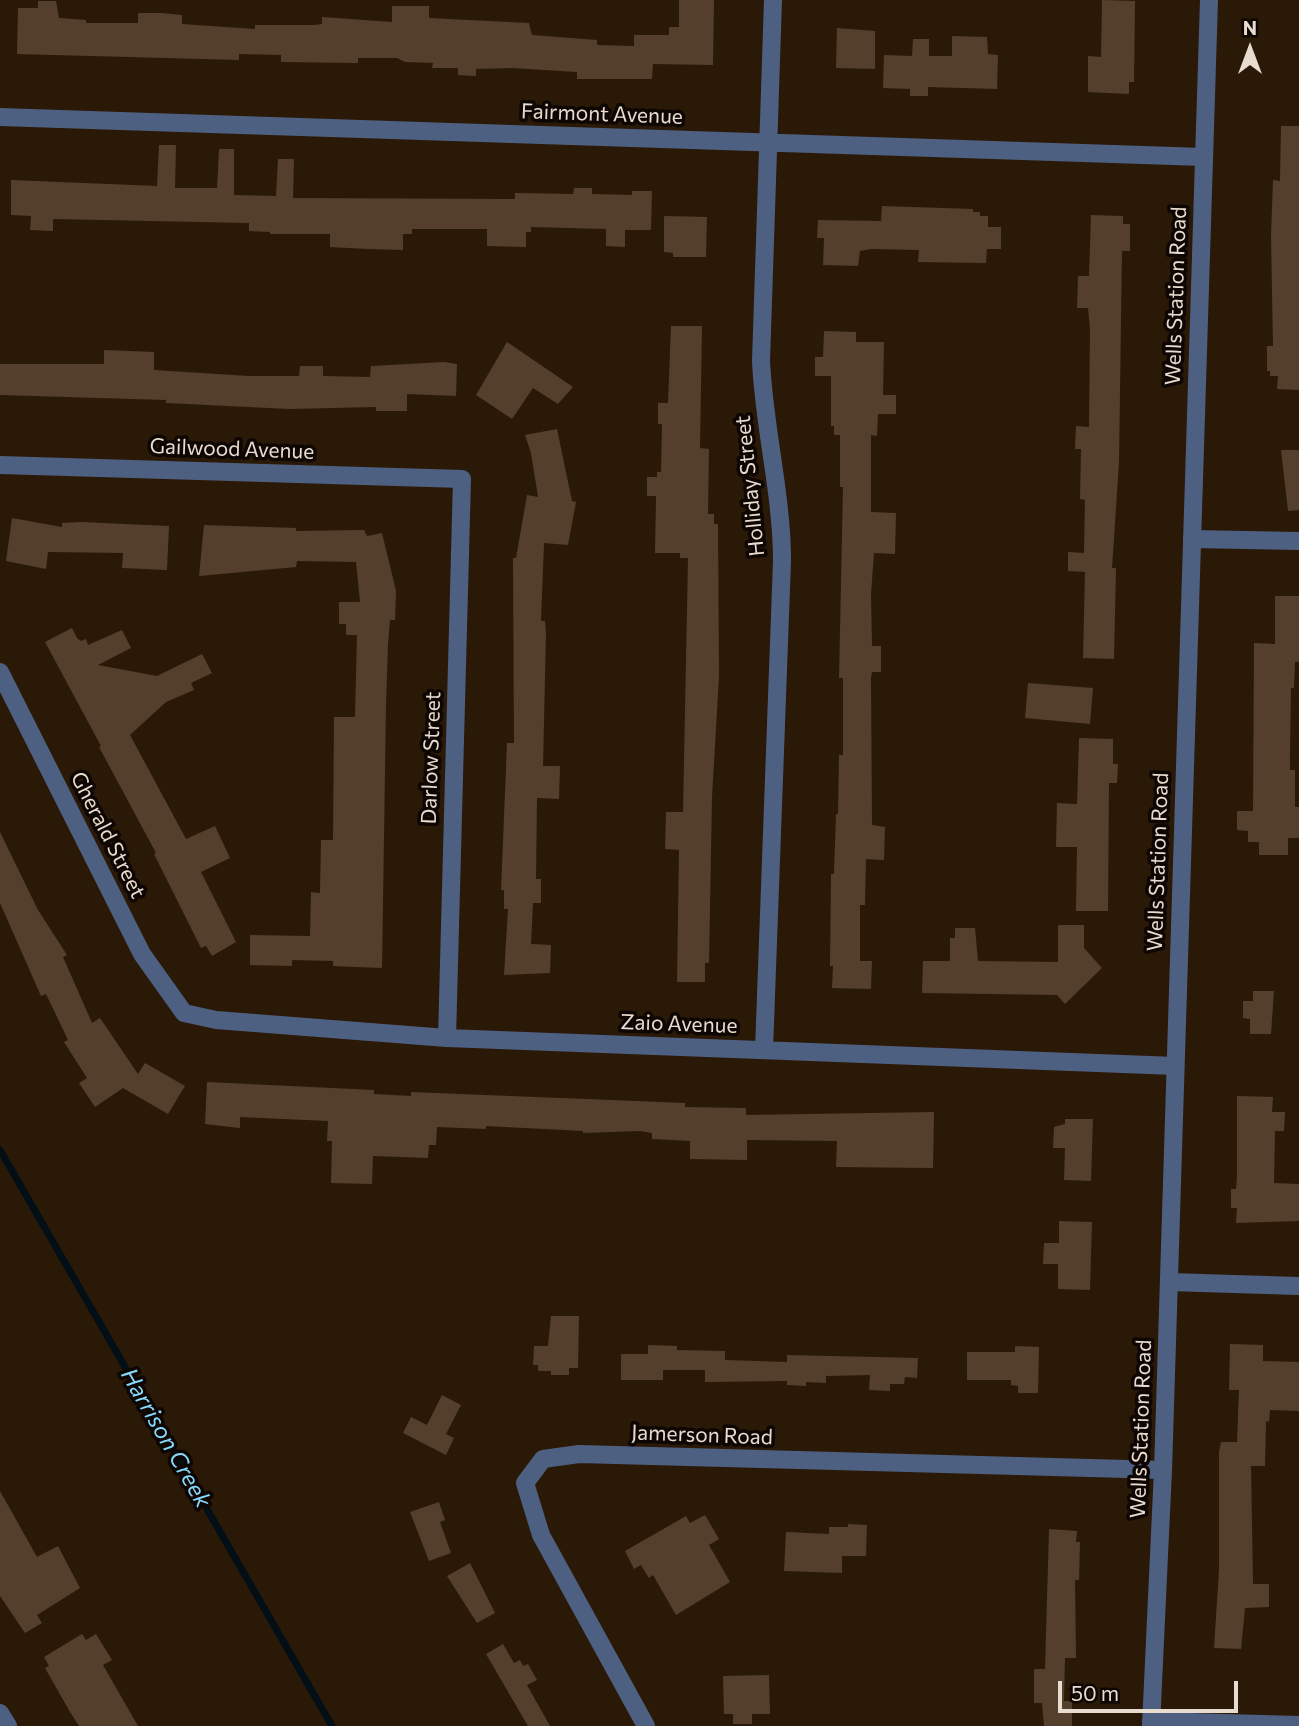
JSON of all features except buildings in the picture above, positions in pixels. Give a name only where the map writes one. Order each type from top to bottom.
[{"type":"street","name":"Holliday Street","points":[[764,1050],[782,561],[779,510],[764,414],[761,361],[773,0]]},
{"type":"street","name":"Wells Station Road","points":[[1151,1724],[1163,1470],[1209,0]]},
{"type":"street","name":"Fairmont Avenue","points":[[0,117],[1203,157]]},
{"type":"street","name":"Gailwood Avenue","points":[[0,465],[462,479]]},
{"type":"street","name":"Darlow Street","points":[[447,1038],[462,479]]},
{"type":"street","points":[[1192,539],[1299,541]]},
{"type":"street","name":"Gherald Street","points":[[0,672],[142,954],[184,1013]]},
{"type":"street","name":"Zaio Avenue","points":[[184,1013],[216,1020],[447,1038],[1175,1066]]},
{"type":"street","points":[[1169,1282],[1299,1286]]},
{"type":"street","name":"Jamerson Road","points":[[646,1726],[541,1535],[525,1483],[542,1459],[579,1454],[1163,1470]]},
{"type":"street","points":[[0,1713],[8,1726]]},
{"type":"street","points":[[1151,1724],[1299,1725]]},
{"type":"waterway","name":"Harrison Creek","points":[[0,1150],[332,1726]]}]
